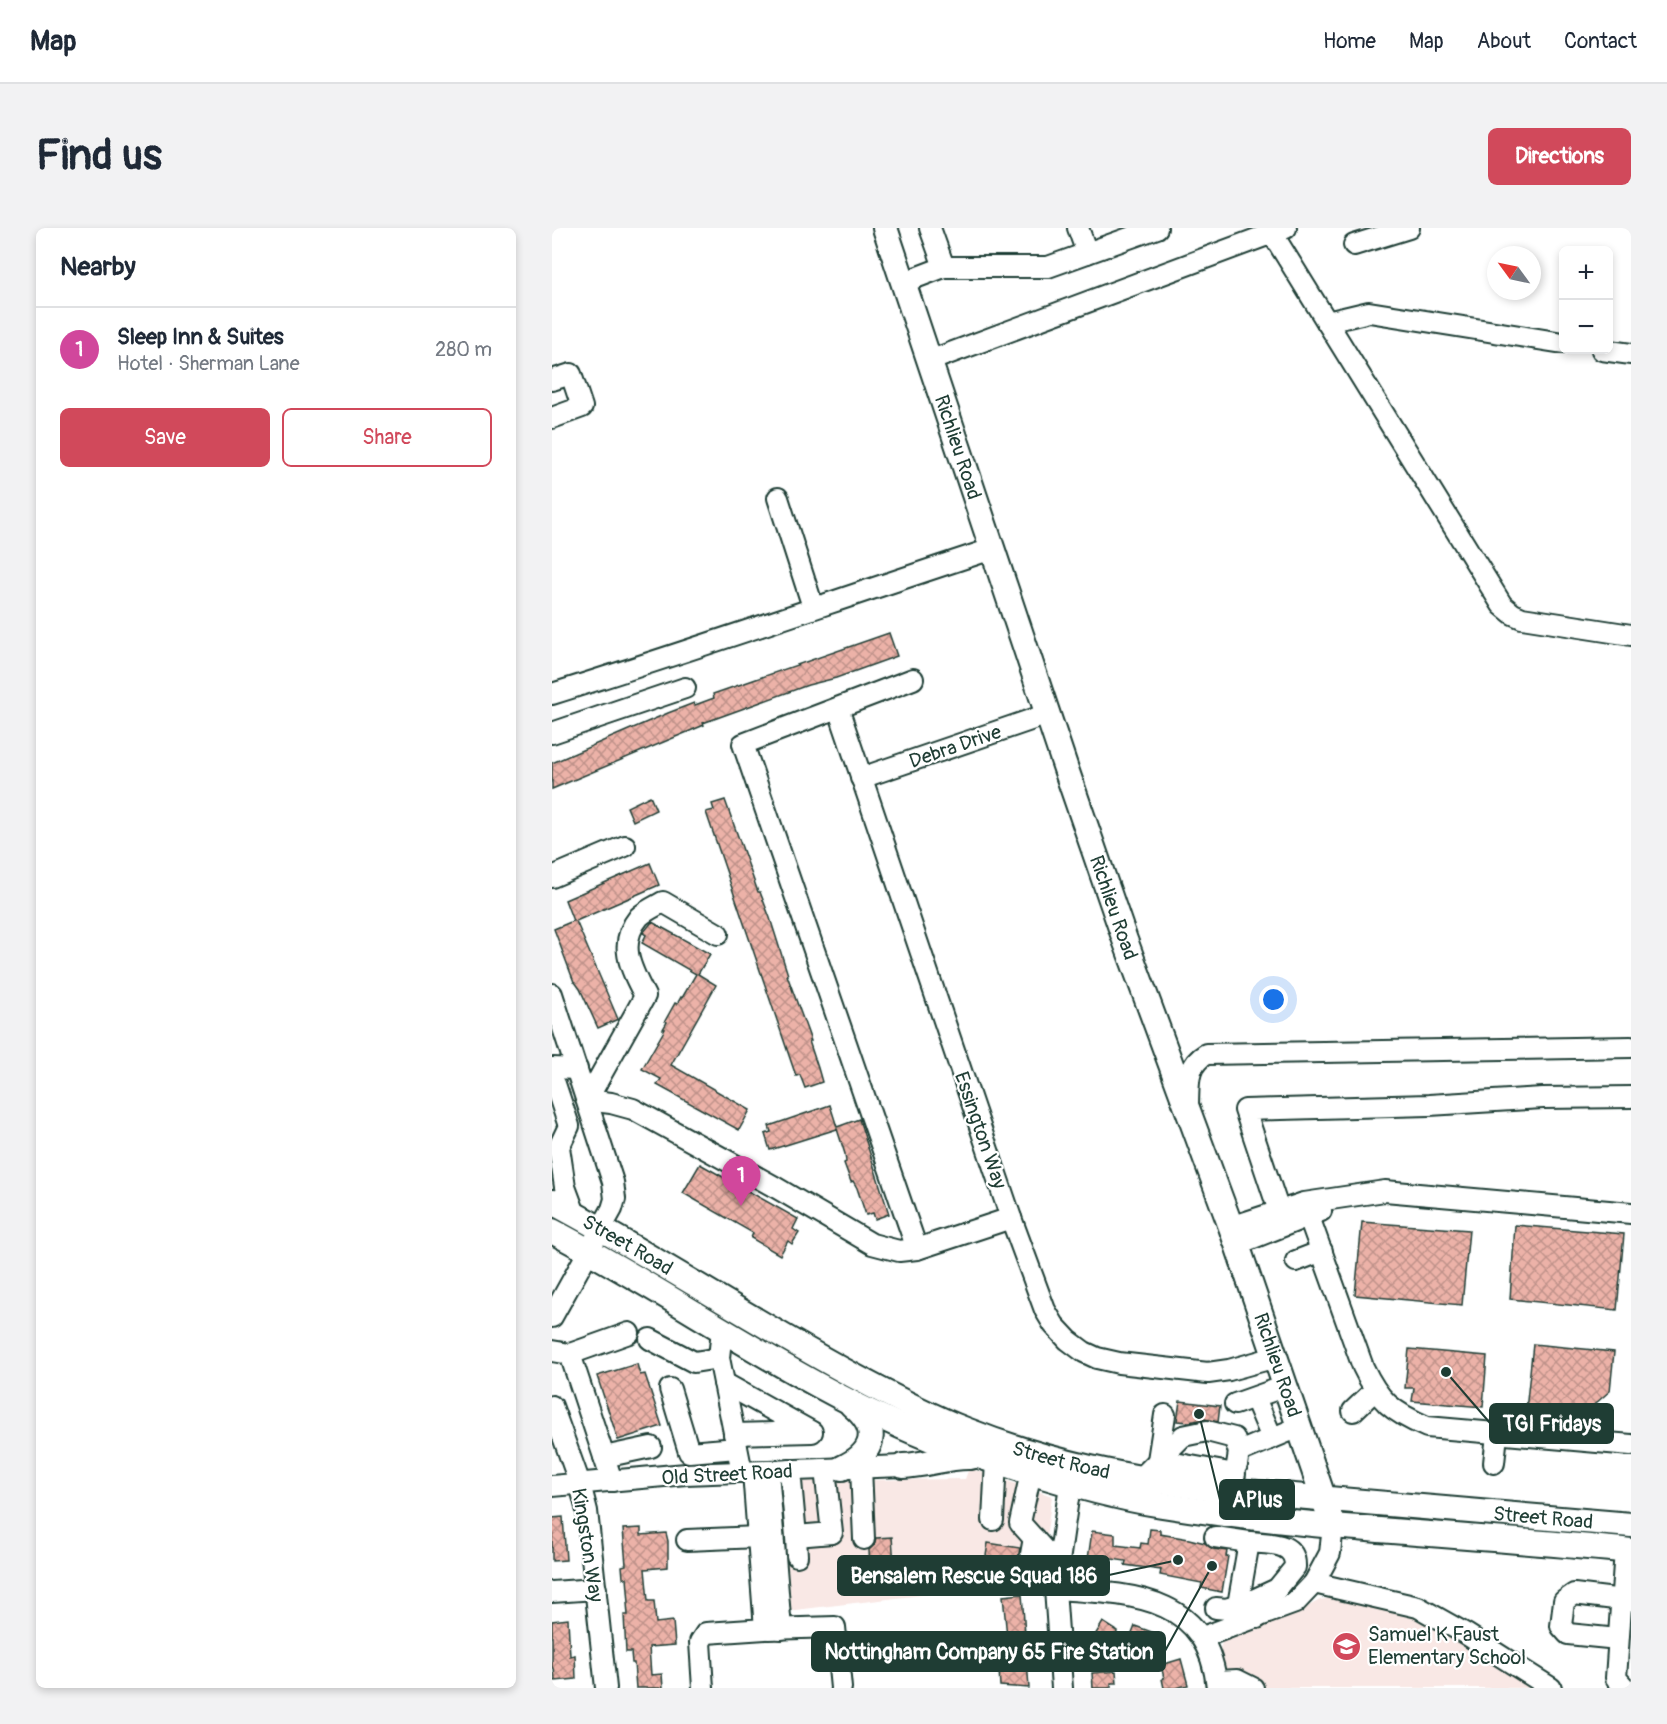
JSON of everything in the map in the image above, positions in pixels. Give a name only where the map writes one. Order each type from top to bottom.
[{"type":"main road","name":"Richlieu Road","points":[[885,228],[1125,940],[1188,1104],[1235,1236],[1333,1526]]},
{"type":"main road","name":"Street Road","points":[[552,1202],[806,1350],[930,1415],[1027,1452],[1141,1478],[1234,1483],[1323,1500],[1631,1525]]},
{"type":"main road","name":"Street Road","points":[[552,1231],[881,1417],[946,1445],[1070,1485],[1162,1505],[1333,1526],[1624,1549]]},
{"type":"main road","points":[[841,1396],[857,1409],[867,1422],[871,1434],[871,1444],[865,1454],[843,1468]]},
{"type":"main road","points":[[903,1466],[921,1465],[959,1457],[991,1460]]},
{"type":"street","points":[[930,228],[944,267]]},
{"type":"street","points":[[1078,228],[1087,254]]},
{"type":"street","points":[[902,283],[944,267],[1048,267],[1157,228]]},
{"type":"street","points":[[1354,244],[1409,228]]},
{"type":"street","points":[[929,361],[1279,230],[1327,322],[1502,605],[1522,618],[1631,635]]},
{"type":"street","points":[[1327,322],[1369,312],[1559,342]]},
{"type":"street","points":[[1613,352],[1631,354]]},
{"type":"street","points":[[552,380],[572,374],[582,407],[552,418]]},
{"type":"street","points":[[778,498],[813,607]]},
{"type":"street","points":[[552,694],[659,661],[813,607],[992,549]]},
{"type":"street","points":[[913,679],[743,744],[917,1249]]},
{"type":"street","points":[[552,733],[685,688]]},
{"type":"street","name":"Essington Way","points":[[838,708],[1011,1218],[1045,1310],[1054,1325],[1084,1352],[1097,1358],[1119,1363],[1208,1373],[1229,1370],[1276,1357]]},
{"type":"street","name":"Debra Drive","points":[[861,778],[1048,714]]},
{"type":"street","points":[[552,878],[625,846]]},
{"type":"street","points":[[587,1100],[645,996],[630,969],[627,936],[640,916],[663,902],[718,934]]},
{"type":"street","points":[[552,994],[615,1191],[612,1209],[552,1317]]},
{"type":"street","points":[[1188,1104],[1190,1074],[1194,1064],[1206,1054],[1631,1047]]},
{"type":"street","points":[[552,1068],[577,1069]]},
{"type":"street","points":[[552,1082],[555,1084],[569,1126],[555,1146],[564,1187],[575,1214]]},
{"type":"street","points":[[1279,1211],[1245,1110],[1429,1106],[1543,1098],[1631,1097]]},
{"type":"street","points":[[587,1100],[633,1109],[872,1244],[899,1251],[917,1249],[1011,1218]]},
{"type":"street","points":[[1235,1236],[1353,1196],[1385,1191],[1409,1191],[1631,1213]]},
{"type":"street","points":[[1235,1236],[1279,1211],[1307,1210]]},
{"type":"street","points":[[1307,1210],[1364,1367],[1375,1390],[1391,1409],[1426,1426],[1631,1445]]},
{"type":"street","points":[[1296,1261],[1322,1251]]},
{"type":"street","points":[[722,1329],[719,1358],[736,1441],[754,1472],[773,1629]]},
{"type":"street","points":[[612,1481],[561,1353],[629,1333]]},
{"type":"street","points":[[650,1340],[694,1362],[719,1358]]},
{"type":"street","points":[[670,1389],[689,1452],[736,1441],[812,1432],[724,1383]]},
{"type":"street","points":[[1235,1404],[1286,1386]]},
{"type":"street","points":[[1353,1411],[1375,1390]]},
{"type":"street","points":[[1255,1398],[1272,1438]]},
{"type":"street","name":"Kingston Way","points":[[552,1406],[587,1510],[606,1688]]},
{"type":"street","points":[[1158,1460],[1165,1415]]},
{"type":"street","points":[[1239,1452],[1299,1427]]},
{"type":"street","points":[[1141,1478],[1158,1460],[1183,1436],[1207,1431],[1234,1438],[1239,1452],[1234,1483],[1158,1460]]},
{"type":"street","points":[[1494,1463],[1497,1434]]},
{"type":"street","points":[[604,1457],[651,1447]]},
{"type":"street","points":[[991,1460],[993,1520]]},
{"type":"street","name":"Old Street Road","points":[[552,1486],[754,1472],[903,1466]]},
{"type":"street","points":[[843,1468],[864,1539]]},
{"type":"street","points":[[790,1470],[797,1546],[832,1533],[843,1468]]},
{"type":"street","points":[[1031,1472],[1020,1523],[1058,1563]]},
{"type":"street","points":[[1062,1688],[1055,1588],[1070,1485]]},
{"type":"street","name":"Richlieu Road","points":[[1203,1637],[1249,1608],[1295,1603],[1314,1583],[1330,1553],[1333,1526]]},
{"type":"street","points":[[1215,1537],[1286,1547],[1293,1553],[1295,1560],[1295,1568],[1277,1589],[1249,1608],[1216,1608]]},
{"type":"street","points":[[1029,1565],[1034,1538]]},
{"type":"street","points":[[687,1540],[764,1549]]},
{"type":"street","points":[[1248,1542],[1249,1608]]},
{"type":"street","points":[[1624,1549],[1626,1600],[1618,1639],[1616,1678],[1625,1688]]},
{"type":"street","points":[[1314,1583],[1418,1607],[1467,1634],[1551,1688]]},
{"type":"street","points":[[1055,1588],[1111,1593],[1159,1603],[1184,1618],[1203,1637],[1211,1655],[1217,1684],[1237,1680],[1253,1688]]},
{"type":"street","points":[[552,1592],[596,1589]]},
{"type":"street","points":[[1618,1639],[1569,1634],[1561,1626],[1564,1601],[1574,1594],[1626,1600]]},
{"type":"street","points":[[704,1688],[700,1642],[706,1633],[835,1627],[841,1688]]},
{"type":"street","points":[[838,1661],[971,1648]]},
{"type":"shaded area","points":[[969,1468],[1052,1496],[1040,1581],[787,1611],[775,1481],[965,1479]]},
{"type":"shaded area","name":"Samuel K Faust Elementary School","points":[[1330,1598],[1408,1608],[1534,1688],[1225,1688],[1219,1651],[1223,1640],[1292,1615],[1320,1600]]},
{"type":"building","points":[[889,633],[897,656],[703,723],[704,725],[552,789],[552,763],[668,713],[714,698],[713,694]]},
{"type":"building","points":[[650,796],[656,810],[633,821],[627,807]]},
{"type":"building","points":[[725,800],[758,892],[760,892],[770,918],[787,975],[811,1041],[809,1041],[822,1082],[805,1088],[800,1075],[796,1076],[706,812],[714,810],[712,804]]},
{"type":"building","points":[[650,863],[659,885],[576,921],[618,1019],[598,1028],[580,989],[574,982],[554,929],[573,921],[565,900]]},
{"type":"building","points":[[652,922],[710,954],[698,974],[716,985],[671,1065],[750,1110],[739,1130],[657,1085],[661,1079],[642,1069],[665,1029],[663,1029],[667,1022],[665,1021],[675,1003],[677,1004],[682,998],[696,974],[642,943],[646,935],[643,933]]},
{"type":"building","points":[[830,1105],[837,1127],[859,1119],[889,1214],[875,1219],[873,1213],[866,1215],[857,1188],[853,1181],[851,1182],[844,1163],[846,1162],[845,1154],[837,1129],[770,1150],[765,1134],[771,1132],[769,1126]]},
{"type":"building","points":[[700,1164],[798,1219],[793,1229],[799,1233],[792,1244],[788,1241],[780,1255],[751,1238],[753,1233],[683,1193]]},
{"type":"building","points":[[1362,1222],[1469,1230],[1462,1305],[1355,1295]]},
{"type":"building","points":[[1515,1225],[1624,1234],[1617,1310],[1510,1299]]},
{"type":"building","points":[[1533,1344],[1614,1352],[1610,1391],[1582,1415],[1526,1410]]},
{"type":"building","points":[[1409,1349],[1487,1356],[1483,1407],[1412,1401],[1414,1388],[1405,1388]]},
{"type":"building","points":[[637,1364],[640,1375],[645,1374],[662,1426],[618,1440],[597,1376]]},
{"type":"building","points":[[1180,1401],[1220,1406],[1218,1422],[1205,1419],[1189,1422],[1177,1421]]},
{"type":"building","points":[[563,1517],[566,1560],[552,1561],[552,1518]]},
{"type":"building","points":[[641,1528],[641,1535],[666,1533],[668,1541],[668,1567],[645,1569],[648,1601],[654,1601],[656,1623],[673,1621],[675,1645],[649,1647],[651,1675],[662,1674],[663,1688],[636,1688],[631,1652],[626,1652],[624,1615],[628,1615],[627,1603],[629,1603],[627,1578],[623,1578],[622,1566],[626,1565],[623,1529]]},
{"type":"building","points":[[1150,1529],[1160,1530],[1160,1534],[1205,1543],[1213,1549],[1227,1551],[1222,1592],[1201,1588],[1202,1583],[1160,1575],[1161,1570],[1125,1565],[1126,1561],[1105,1558],[1103,1568],[1087,1566],[1092,1531],[1115,1534],[1115,1545],[1140,1548],[1141,1543],[1148,1544]]},
{"type":"building","points":[[892,1537],[895,1579],[857,1582],[856,1571],[870,1570],[869,1550],[876,1538]]},
{"type":"building","points":[[988,1543],[1020,1548],[1017,1563],[1022,1575],[1021,1580],[983,1575]]},
{"type":"building","points":[[1022,1594],[1029,1688],[1000,1686],[999,1669],[1002,1668],[1000,1647],[1008,1646],[1003,1596]]},
{"type":"building","points":[[568,1619],[570,1656],[575,1655],[576,1679],[555,1681],[554,1668],[552,1668],[552,1621]]},
{"type":"building","points":[[1103,1622],[1117,1631],[1115,1660],[1089,1645]]},
{"type":"building","points":[[1135,1626],[1160,1635],[1152,1657],[1140,1653],[1142,1649],[1128,1644]]},
{"type":"building","points":[[1181,1659],[1188,1685],[1164,1688],[1161,1665]]},
{"type":"building","points":[[1116,1671],[1117,1683],[1111,1683],[1111,1688],[1093,1688],[1092,1673]]},
{"type":"place","name":"Sleep Inn & Suites","points":[[741,1206]]},
{"type":"place","name":"TGI Fridays","points":[[1446,1372]]},
{"type":"place","name":"APlus","points":[[1199,1414]]},
{"type":"place","name":"Bensalem Rescue Squad 186","points":[[1178,1560]]},
{"type":"place","name":"Nottingham Company 65 Fire Station","points":[[1212,1566]]},
{"type":"place","name":"Samuel K Faust Elementary School","points":[[1347,1646]]}]
